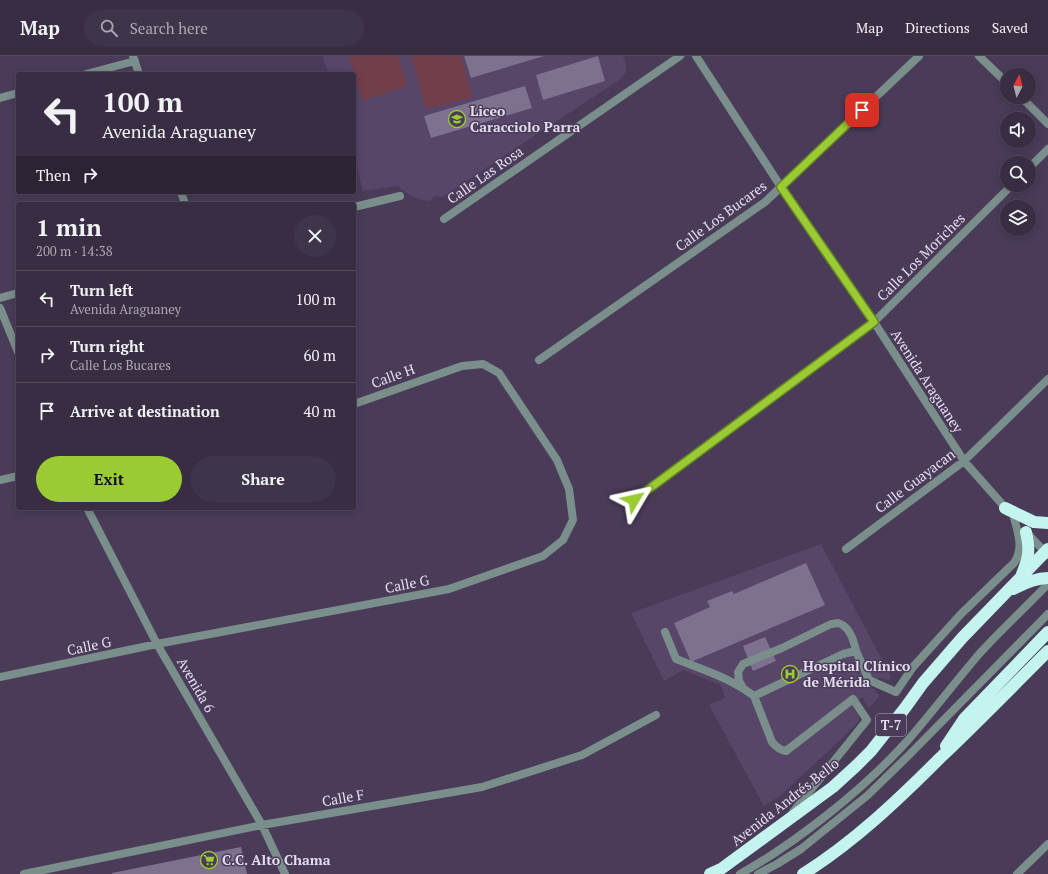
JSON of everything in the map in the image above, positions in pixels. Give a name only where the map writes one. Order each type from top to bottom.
[{"type":"highway","points":[[1005,508],[1034,522],[1048,523]]},
{"type":"highway","points":[[1020,578],[1028,555],[1026,532]]},
{"type":"highway","name":"Avenida Andrés Bello","points":[[710,874],[721,869],[834,787],[870,751],[905,708],[922,683],[962,638],[1047,552]]},
{"type":"highway","points":[[1004,594],[1027,582],[1048,578]]},
{"type":"highway","points":[[936,763],[964,719],[1048,632]]},
{"type":"highway","points":[[803,874],[824,861],[876,820],[997,703],[1048,650]]},
{"type":"street","name":"Calle Las Rosa","points":[[444,219],[680,56]]},
{"type":"street","name":"Avenida Araguaney","points":[[696,56],[781,187],[874,322],[964,461],[1026,532],[1047,552]]},
{"type":"street","name":"Calle Los Bucares","points":[[539,360],[765,202],[919,56]]},
{"type":"street","points":[[979,56],[1000,76]]},
{"type":"street","points":[[92,72],[134,58],[138,72]]},
{"type":"street","points":[[0,98],[16,94]]},
{"type":"street","points":[[1028,104],[1048,124]]},
{"type":"street","points":[[1036,161],[1048,149]]},
{"type":"street","name":"Calle Los Moriches","points":[[634,500],[874,322],[1005,192]]},
{"type":"street","points":[[356,207],[400,196]]},
{"type":"street","points":[[0,298],[16,294]]},
{"type":"street","points":[[0,308],[16,347]]},
{"type":"street","name":"Calle G","points":[[0,678],[158,644],[449,589],[543,556],[563,540],[573,520],[569,489],[557,460],[499,373],[484,364],[462,366],[440,373]]},
{"type":"street","name":"Calle H","points":[[356,403],[440,373]]},
{"type":"street","name":"Calle Guayacan","points":[[846,549],[964,461],[1048,379]]},
{"type":"street","points":[[0,480],[16,476]]},
{"type":"street","name":"Avenida 6","points":[[88,510],[158,644],[262,825],[285,874]]},
{"type":"street","points":[[743,688],[739,681],[738,672],[743,664],[782,648],[831,624],[838,624],[849,632],[869,680],[896,692],[913,667],[961,614],[1014,563],[1018,557],[1020,546],[1014,518]]},
{"type":"street","points":[[740,874],[761,862],[808,830],[854,794],[908,740],[955,682],[1048,584]]},
{"type":"street","points":[[758,874],[801,849],[868,795],[1048,614]]},
{"type":"street","points":[[665,632],[676,659],[721,676],[754,696],[772,742],[781,750],[786,750],[853,699],[867,720],[784,823]]},
{"type":"street","points":[[754,696],[843,654],[856,651]]},
{"type":"street","name":"Calle F","points":[[24,874],[262,825],[482,787],[582,755],[656,715]]},
{"type":"street","points":[[1017,874],[1048,844]]},
{"type":"shaded area","name":"Liceo Caracciolo Parra","points":[[322,56],[623,56],[626,65],[626,72],[619,80],[442,197],[435,196],[429,201],[413,197],[397,186],[363,191],[356,165],[356,72],[328,72]]},
{"type":"shaded area","points":[[349,56],[398,56],[407,86],[362,101],[356,80],[356,72],[354,72]]},
{"type":"shaded area","points":[[411,56],[461,56],[472,97],[426,109]]},
{"type":"shaded area","name":"Hospital Clínico de Mérida","points":[[821,544],[891,677],[889,680],[879,678],[871,687],[880,696],[869,708],[862,697],[853,707],[859,717],[859,721],[780,796],[764,806],[709,705],[725,698],[721,685],[683,670],[664,681],[631,613]]},
{"type":"building","points":[[464,56],[544,56],[471,78]]},
{"type":"building","points":[[598,56],[605,81],[543,100],[536,75]]},
{"type":"building","points":[[525,86],[532,108],[431,138],[424,116]]},
{"type":"building","points":[[806,563],[825,605],[691,662],[674,623],[710,607],[707,601],[732,591],[734,594]]},
{"type":"building","points":[[765,637],[776,661],[753,671],[743,646]]},
{"type":"building","name":"C.C. Alto Chama","points":[[241,847],[247,874],[112,874],[112,873]]},
{"type":"place","name":"Liceo Caracciolo Parra","points":[[457,119]]},
{"type":"place","name":"Hospital Clínico de Mérida","points":[[790,674]]},
{"type":"place","name":"C.C. Alto Chama","points":[[209,860]]},
{"type":"route","points":[[634,500],[874,322],[781,187],[862,110]]}]
